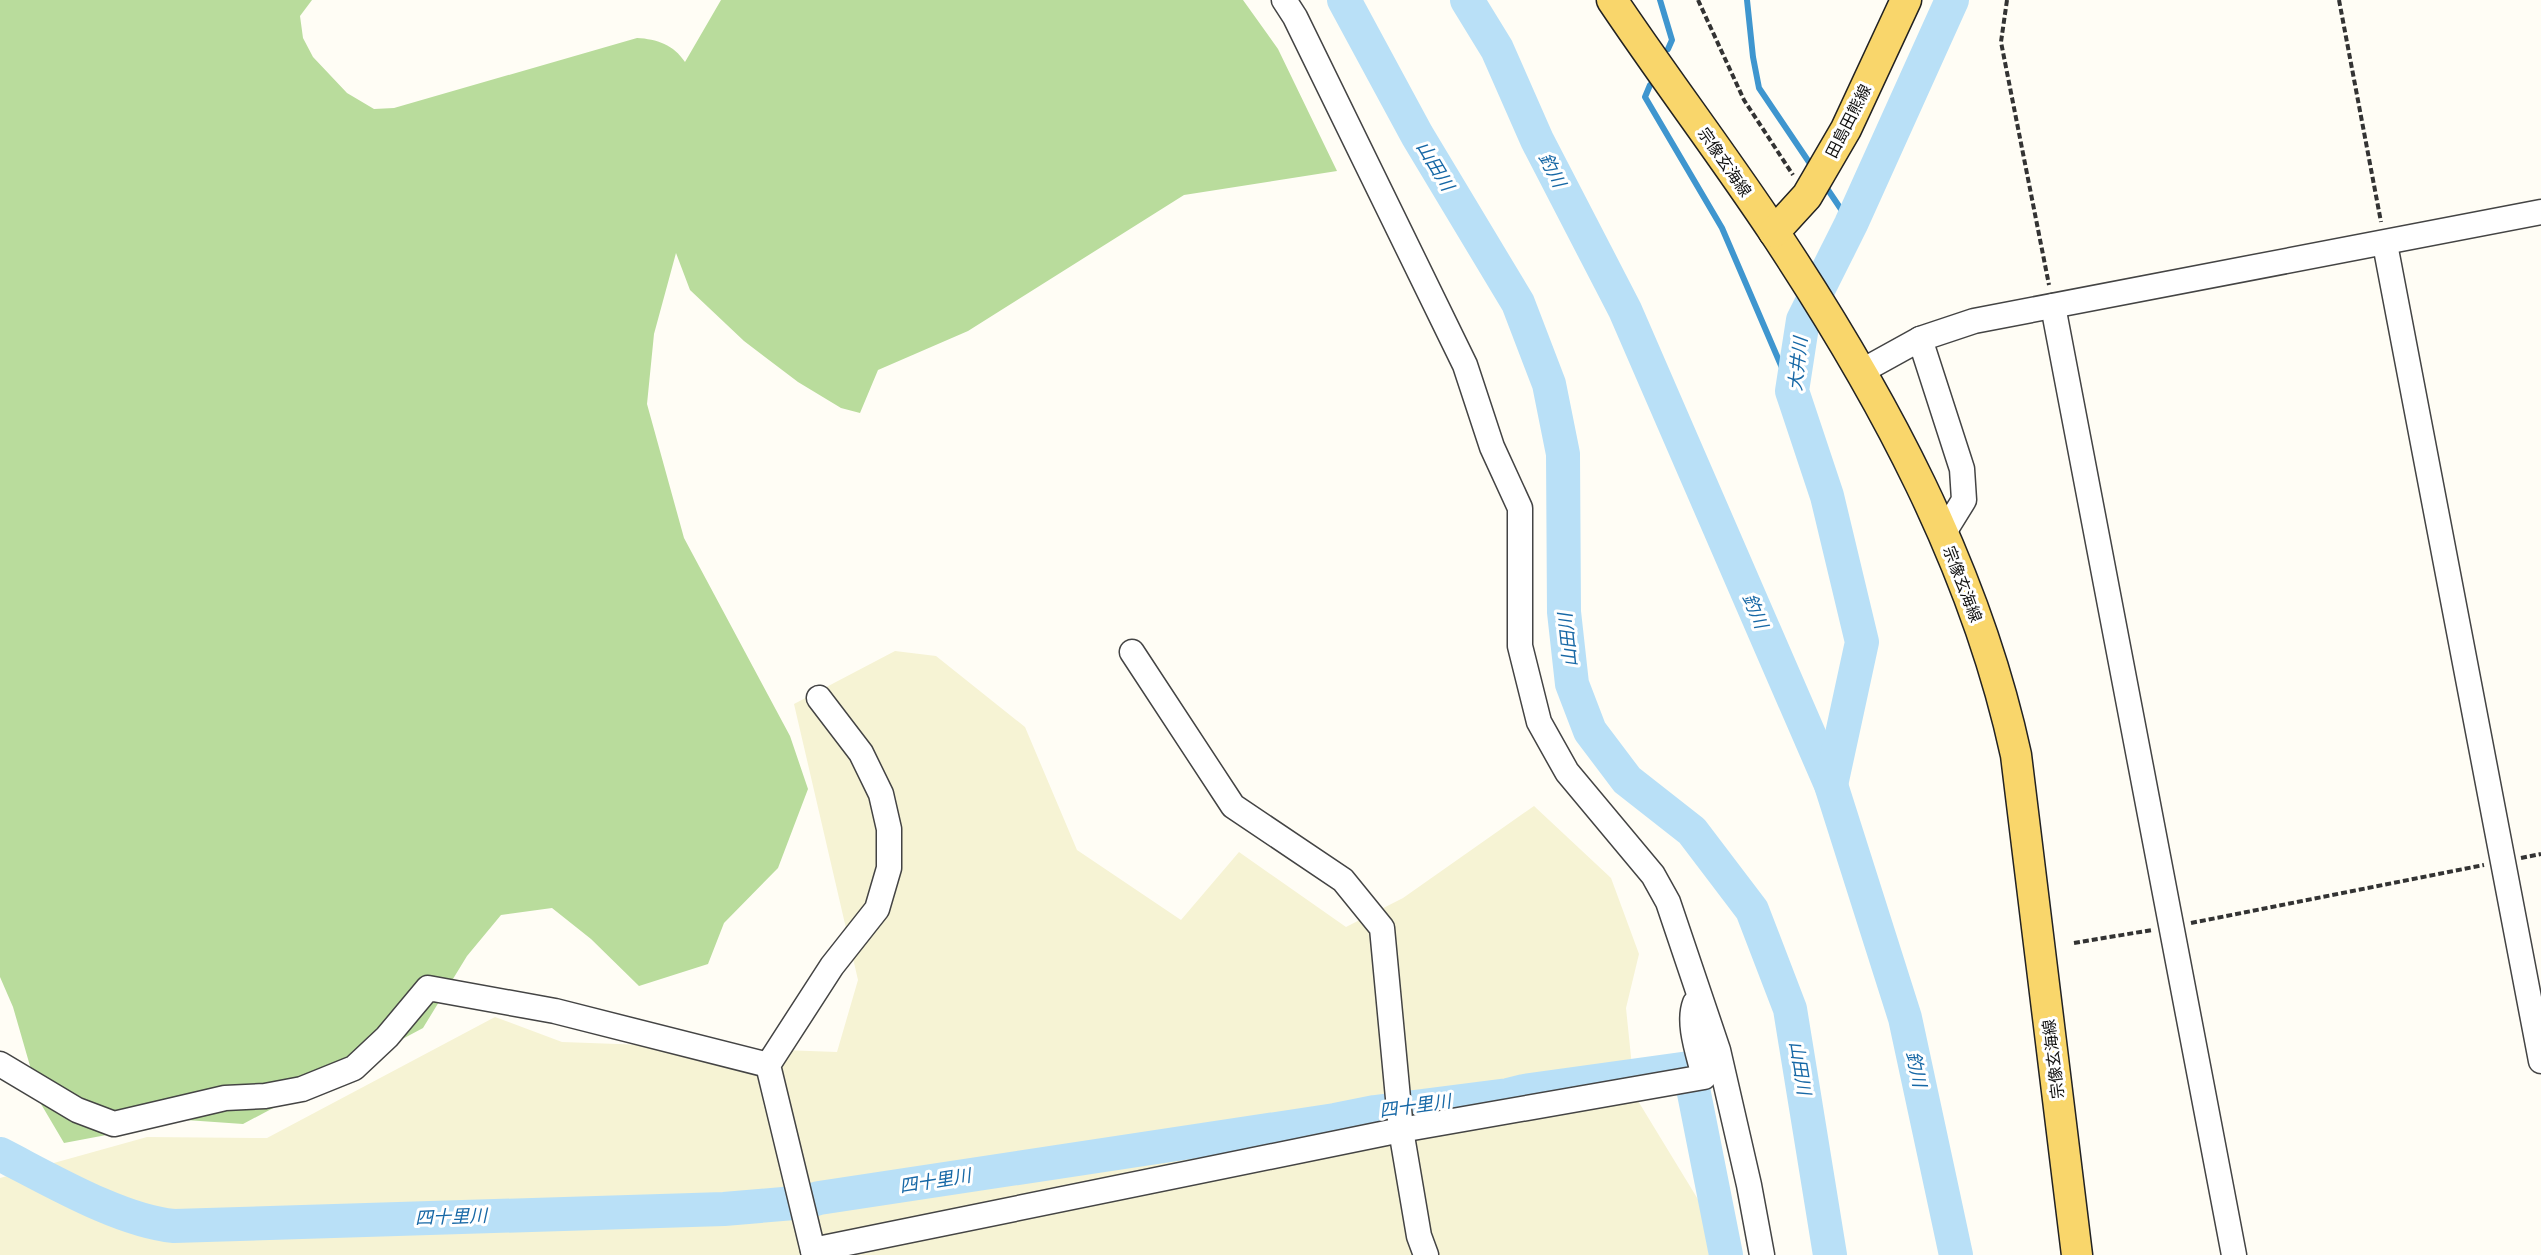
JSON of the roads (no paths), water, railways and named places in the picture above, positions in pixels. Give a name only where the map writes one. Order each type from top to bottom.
[{"type":"main road","name":"宗像玄海線","points":[[1612,0],[1774,232],[1862,371],[1926,495],[1964,584],[2005,705],[2016,755],[2077,1255]]},
{"type":"main road","name":"田島田熊線","points":[[1774,232],[1814,184],[1846,129],[1906,0]]},
{"type":"street","points":[[1284,0],[1295,17],[1466,365],[1492,447],[1520,508],[1520,646],[1539,722],[1567,772],[1653,875],[1668,903],[1718,1050],[1749,1185],[1762,1255]]},
{"type":"street","points":[[1862,371],[1920,339],[1974,321],[2385,244],[2541,212]]},
{"type":"street","points":[[2385,244],[2541,1060]]},
{"type":"street","points":[[2053,306],[2234,1255]]},
{"type":"street","points":[[1920,339],[1962,469],[1964,500],[1943,534]]},
{"type":"street","points":[[1132,652],[1233,806],[1344,880],[1382,928],[1401,1130],[1419,1236],[1426,1255]]},
{"type":"street","points":[[819,698],[861,753],[881,794],[889,829],[889,868],[877,909],[832,966],[768,1065],[814,1252],[1401,1130],[1704,1077],[1692,1010],[1698,995]]},
{"type":"street","points":[[0,1064],[77,1110],[114,1124],[225,1098],[265,1096],[302,1089],[354,1068],[387,1037],[428,988],[555,1011],[768,1065]]},
{"type":"waterway","name":"山田川","points":[[1344,0],[1417,135],[1518,303],[1549,384],[1563,454],[1564,612],[1572,684],[1590,731],[1627,780],[1692,831],[1752,910],[1790,1009],[1830,1255]]},
{"type":"waterway","name":"釣川","points":[[1467,0],[1497,49],[1537,140],[1625,310],[1831,785],[1905,1018],[1956,1255]]},
{"type":"waterway","points":[[1660,0],[1672,40],[1668,49]]},
{"type":"waterway","points":[[1747,0],[1759,88],[1813,168]]},
{"type":"waterway","name":"大井川","points":[[1831,785],[1862,642],[1827,496],[1792,391],[1803,320],[1851,224],[1952,0]]},
{"type":"waterway","points":[[1650,85],[1645,97],[1722,228],[1792,391]]},
{"type":"waterway","points":[[1824,184],[1851,224]]},
{"type":"waterway","name":"四十里川","points":[[0,1154],[108,1208],[174,1226],[724,1209],[806,1202],[819,1198],[1375,1112],[1689,1068],[1726,1255]]}]
